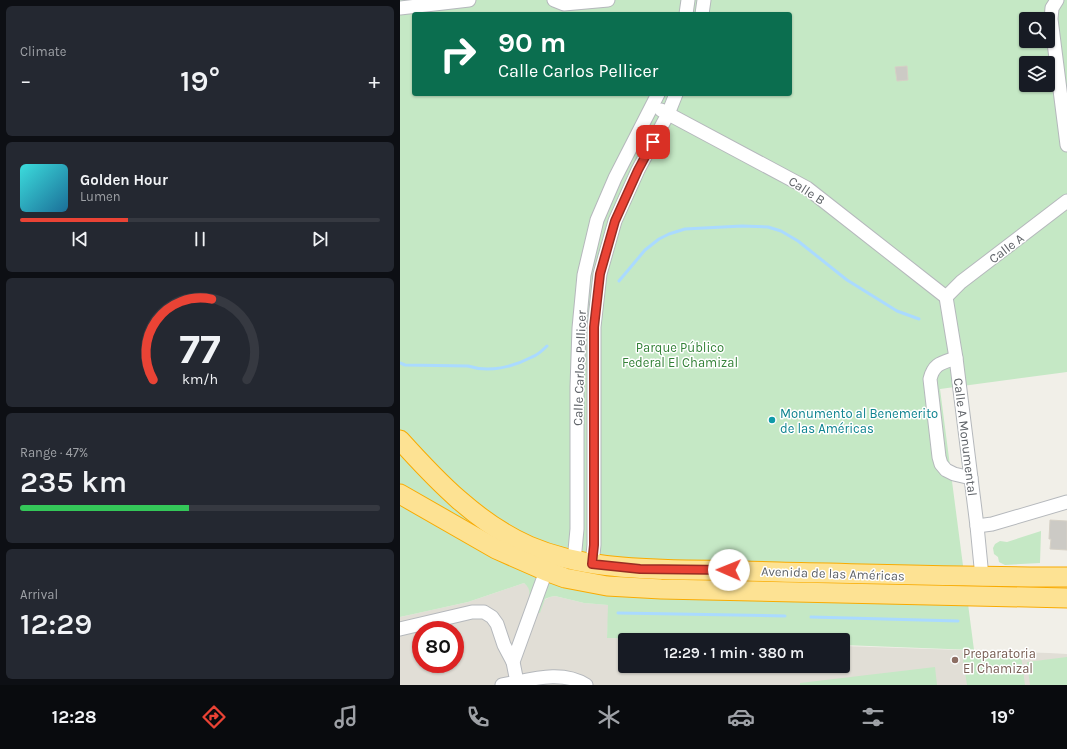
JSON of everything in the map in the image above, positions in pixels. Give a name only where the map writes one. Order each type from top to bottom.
[{"type":"highway","name":"Avenida de las Américas","points":[[400,440],[450,492],[477,515],[529,546],[583,562],[640,569],[982,577],[1067,577]]},
{"type":"highway","name":"Avenida de las Américas","points":[[400,494],[496,549],[565,578],[607,586],[661,589],[1067,598]]},
{"type":"highway","points":[[866,593],[913,588],[969,589],[979,585],[982,577]]},
{"type":"street","points":[[400,8],[469,0]]},
{"type":"street","points":[[554,0],[564,4],[608,0]]},
{"type":"street","points":[[686,12],[688,0]]},
{"type":"street","points":[[702,12],[704,0]]},
{"type":"street","points":[[1057,0],[1052,8],[1051,18],[1067,145]]},
{"type":"street","name":"Calle Carlos Pellicer","points":[[583,562],[594,545],[594,327],[600,274],[615,221],[638,170],[668,114],[675,96]]},
{"type":"street","name":"Calle Carlos Pellicer","points":[[583,562],[577,546],[577,387],[579,328],[584,275],[597,220],[615,178],[655,100]]},
{"type":"street","name":"Calle B","points":[[655,100],[668,114],[807,188],[946,297]]},
{"type":"street","name":"Calle A","points":[[946,297],[961,282],[1067,201]]},
{"type":"street","name":"Calle A Monumental","points":[[946,297],[956,358],[982,577]]},
{"type":"street","points":[[956,358],[940,363],[935,367],[930,379],[938,449],[939,457],[946,470],[954,474],[971,478]]},
{"type":"street","points":[[977,526],[992,524],[1067,502]]},
{"type":"street","points":[[513,662],[546,571]]},
{"type":"street","points":[[400,629],[472,612],[484,612],[492,617],[497,624],[504,645],[513,662],[517,682]]},
{"type":"street","points":[[502,685],[517,682],[550,681],[564,676],[578,680],[586,685]]},
{"type":"shaded area","points":[[524,583],[529,587],[531,592],[525,610],[550,597],[555,596],[584,603],[609,605],[607,638],[618,638],[618,673],[850,673],[850,646],[1067,654],[1067,685],[400,685],[400,617],[468,602]]},
{"type":"green space","name":"Parque Público Federal El Chamizal","points":[[400,0],[1067,0],[1067,372],[940,389],[974,650],[850,645],[850,633],[618,633],[618,638],[607,638],[608,605],[584,603],[555,596],[545,599],[540,613],[525,610],[530,592],[524,583],[468,602],[400,617]]},
{"type":"green space","points":[[1041,531],[1040,563],[1005,565],[999,562],[998,557],[994,554],[993,548],[995,544],[1000,541],[1007,542]]},
{"type":"green space","points":[[962,653],[1021,655],[1025,685],[967,685]]},
{"type":"green space","points":[[1067,657],[1067,685],[1030,685],[1027,662]]},
{"type":"green space","points":[[935,667],[937,685],[800,685],[800,683]]},
{"type":"building","points":[[907,66],[908,80],[897,81],[895,67]]},
{"type":"building","points":[[1050,520],[1067,521],[1067,550],[1050,549]]},
{"type":"waterway","points":[[619,281],[645,250],[659,239],[669,234],[685,229],[742,226],[768,227],[781,231],[798,241],[847,280],[897,311],[919,319]]},
{"type":"waterway","points":[[400,363],[405,365],[468,366],[484,369],[501,368],[525,361],[538,354],[547,346]]},
{"type":"waterway","points":[[618,613],[785,616]]},
{"type":"waterway","points":[[811,617],[958,621]]},
{"type":"place","name":"Monumento al Benemerito de las Américas","points":[[772,420]]},
{"type":"place","name":"Preparatoria El Chamizal","points":[[955,660]]},
{"type":"route","points":[[653,142],[638,170],[615,221],[600,274],[594,327],[594,545],[592,564],[640,569],[729,570]]}]
